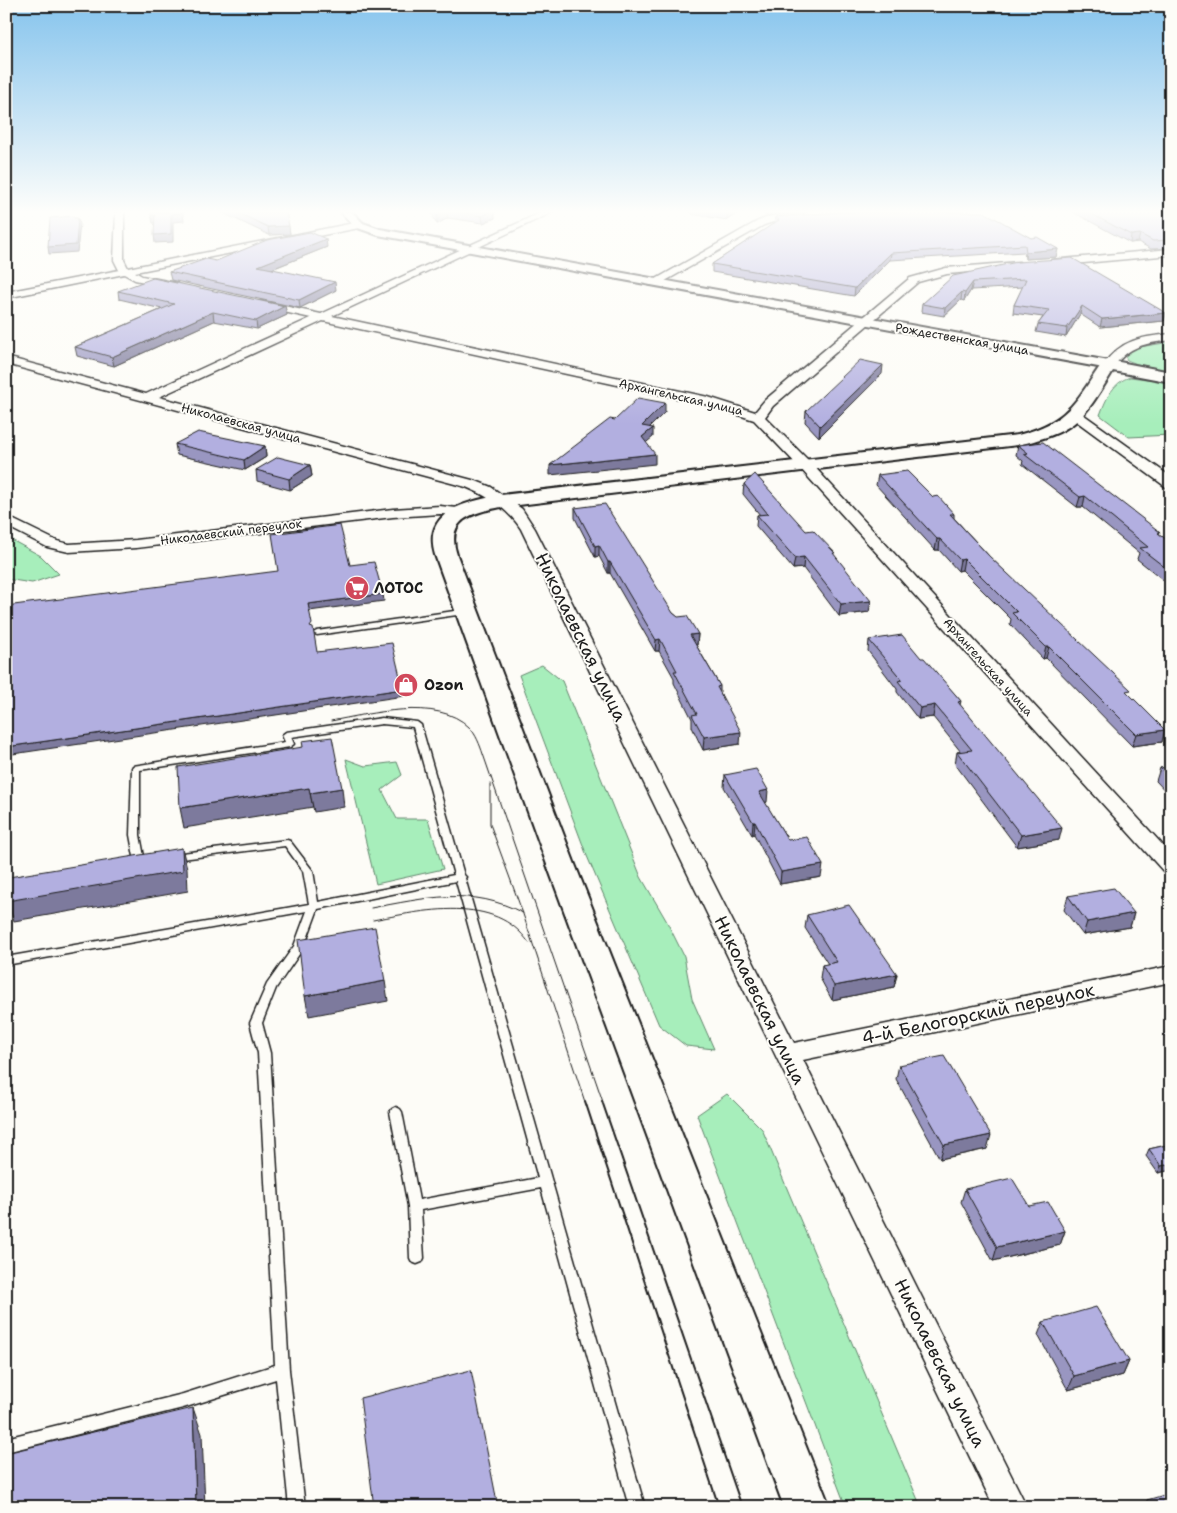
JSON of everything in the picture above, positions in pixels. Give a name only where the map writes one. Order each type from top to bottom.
[{"type":"main road","name":"Рождественская улица","points":[[1109,366],[1171,377]]},
{"type":"main road","points":[[808,1507],[564,872],[442,539],[448,524],[461,512],[474,506],[501,501],[1018,440],[1055,430],[1076,415],[1109,366]]},
{"type":"street","points":[[6,295],[70,283]]},
{"type":"street","points":[[161,283],[187,288]]},
{"type":"street","points":[[147,398],[397,283]]},
{"type":"street","name":"Рождественская улица","points":[[654,283],[1109,366]]},
{"type":"street","points":[[758,417],[769,403],[863,321],[911,283]]},
{"type":"street","name":"Архангельская улица","points":[[245,301],[708,402],[758,417],[805,465],[1171,867]]},
{"type":"street","points":[[1109,366],[1125,347],[1135,342],[1171,337]]},
{"type":"street","name":"Николаевская улица","points":[[6,360],[415,468],[486,490],[517,512],[528,529],[1011,1507]]},
{"type":"street","points":[[1076,415],[1171,484]]},
{"type":"street","name":"Николаевский переулок","points":[[6,520],[52,544],[69,548],[136,544],[393,513],[440,510],[461,512]]},
{"type":"street","name":"4-й Белогорский переулок","points":[[786,1054],[1171,974]]},
{"type":"lane","points":[[317,633],[468,611]]},
{"type":"lane","points":[[297,1507],[282,1370],[264,1053],[256,1023],[271,987],[299,946],[314,906],[308,871],[287,843],[145,861],[135,836],[136,768],[290,744],[286,735],[382,721],[417,725],[636,1507]]},
{"type":"lane","points":[[6,961],[314,906],[461,877]]},
{"type":"lane","points":[[396,1112],[414,1206],[417,1258]]},
{"type":"lane","points":[[414,1206],[544,1182]]},
{"type":"lane","points":[[6,1445],[183,1401],[282,1370]]},
{"type":"green space","points":[[1171,342],[1171,371],[1137,364],[1127,360],[1125,356],[1133,348]]},
{"type":"green space","points":[[1130,377],[1171,382],[1171,435],[1129,437],[1100,415],[1115,387],[1124,379]]},
{"type":"green space","points":[[6,537],[41,556],[59,574],[32,583],[6,579]]},
{"type":"green space","points":[[542,665],[562,681],[641,877],[684,956],[692,999],[714,1049],[686,1046],[659,1025],[587,856],[519,675]]},
{"type":"green space","points":[[346,759],[365,766],[397,762],[402,775],[382,790],[397,819],[428,819],[443,869],[376,884]]},
{"type":"green space","points":[[727,1094],[762,1129],[921,1507],[846,1507],[697,1115]]},
{"type":"building","points":[[141,283],[175,283],[285,306],[256,321],[213,312],[112,357],[75,347],[174,304],[118,291]]},
{"type":"building","points":[[218,283],[334,283],[299,300]]},
{"type":"building","points":[[823,283],[861,283],[855,288]]},
{"type":"building","points":[[946,283],[973,283],[965,293],[962,292],[945,308],[922,304]]},
{"type":"building","points":[[1024,283],[1114,283],[1166,313],[1102,319],[1082,306],[1067,328],[1038,324],[1049,310],[1014,305]]},
{"type":"building","points":[[860,360],[883,365],[820,426],[806,411]]},
{"type":"building","points":[[638,398],[665,403],[642,426],[653,428],[642,437],[655,454],[550,465],[610,419],[615,420]]},
{"type":"building","points":[[198,432],[265,446],[244,460],[175,444]]},
{"type":"building","points":[[1043,442],[1160,532],[1158,533],[1171,543],[1171,572],[1140,548],[1148,547],[1085,496],[1080,497],[1024,454],[1028,453],[1018,445]]},
{"type":"building","points":[[278,457],[310,465],[289,479],[256,470]]},
{"type":"building","points":[[907,471],[933,497],[938,496],[954,514],[950,514],[989,556],[1131,690],[1126,691],[1165,730],[1136,734],[1049,647],[1046,647],[1012,613],[1017,612],[964,559],[960,560],[940,539],[937,539],[878,475]]},
{"type":"building","points":[[755,474],[806,531],[813,530],[835,553],[833,553],[871,601],[841,604],[804,557],[795,558],[757,515],[768,514],[744,484]]},
{"type":"building","points":[[605,504],[673,613],[678,617],[687,616],[698,634],[690,635],[720,686],[717,687],[741,732],[704,737],[692,715],[697,714],[674,671],[677,671],[660,639],[656,640],[599,545],[595,546],[575,508]]},
{"type":"building","points":[[340,525],[350,565],[374,562],[383,594],[308,604],[312,624],[310,627],[313,628],[317,652],[392,643],[403,689],[6,747],[6,606],[278,571],[272,534]]},
{"type":"building","points":[[902,635],[961,701],[958,702],[1062,828],[1021,835],[957,752],[972,750],[935,705],[920,708],[898,681],[902,680],[869,640]]},
{"type":"building","points":[[332,737],[342,788],[310,793],[309,788],[180,808],[178,767],[303,747],[302,741]]},
{"type":"building","points":[[1171,767],[1171,779],[1160,768]]},
{"type":"building","points":[[756,769],[768,790],[759,792],[788,840],[807,837],[823,865],[781,872],[755,822],[753,822],[725,775]]},
{"type":"building","points":[[182,848],[183,871],[7,901],[9,877]]},
{"type":"building","points":[[1114,888],[1134,913],[1087,922],[1068,896]]},
{"type":"building","points":[[849,905],[897,974],[834,986],[822,965],[837,962],[807,915]]},
{"type":"building","points":[[375,927],[385,981],[305,996],[298,940]]},
{"type":"building","points":[[944,1056],[991,1135],[944,1145],[899,1065]]},
{"type":"building","points":[[1171,1144],[1171,1164],[1161,1166],[1149,1149]]},
{"type":"building","points":[[1012,1178],[1029,1206],[1048,1202],[1065,1231],[997,1247],[965,1189]]},
{"type":"building","points":[[1096,1307],[1129,1361],[1074,1376],[1043,1322]]},
{"type":"building","points":[[471,1370],[498,1507],[374,1507],[360,1398]]},
{"type":"building","points":[[193,1408],[196,1507],[6,1507],[6,1453]]},
{"type":"building","points":[[1171,1493],[1171,1507],[1150,1507],[1147,1500]]},
{"type":"tram line","points":[[331,721],[383,712],[422,710],[440,712],[456,718],[474,733],[482,751],[603,1102]]},
{"type":"tram line","points":[[490,784],[490,824],[523,913]]},
{"type":"tram line","points":[[371,908],[430,898],[467,897],[485,899],[523,913]]},
{"type":"tram line","points":[[373,920],[435,910],[457,909],[478,911],[497,917],[515,927],[529,943]]},
{"type":"tram line","points":[[523,913],[585,1102]]},
{"type":"tram line","points":[[585,1101],[719,1507]]},
{"type":"tram line","points":[[602,1101],[742,1507]]},
{"type":"place","name":"ЛОТОС","points":[[357,588]]},
{"type":"place","name":"Ozon","points":[[406,685]]}]
